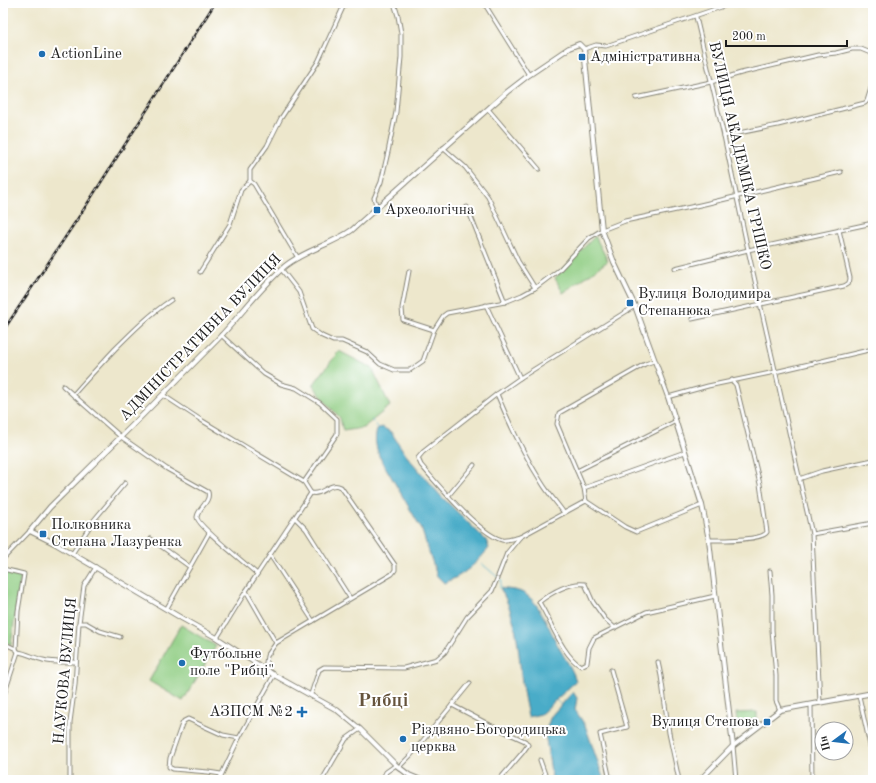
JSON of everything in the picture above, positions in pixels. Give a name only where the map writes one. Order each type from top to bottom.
[{"type":"street","points":[[200,272],[230,224],[241,190],[250,181],[250,170],[267,146],[281,118],[318,62],[345,3]]},
{"type":"street","points":[[377,208],[374,198],[381,182],[391,139],[396,112],[401,57],[401,33],[394,3]]},
{"type":"street","points":[[484,3],[529,75]]},
{"type":"street","points":[[733,3],[696,17],[606,46],[596,45],[584,49],[602,230],[614,262],[635,306],[668,397],[702,505],[709,540],[736,780]]},
{"type":"street","name":"ВУЛИЦЯ АКАДЕМІКА ГРІШКО","points":[[696,17],[724,136],[812,534],[820,703]]},
{"type":"street","name":"АДМІНІСТРАТИВНА ВУЛИЦЯ","points":[[3,559],[30,531],[50,507],[163,395],[221,335],[263,288],[282,270],[298,258],[340,238],[352,230],[443,148],[529,75],[573,45],[579,44],[584,49]]},
{"type":"street","points":[[636,98],[711,82],[740,73],[818,55],[852,49],[860,49],[873,54]]},
{"type":"street","points":[[724,136],[778,125],[865,103],[873,82]]},
{"type":"street","points":[[488,109],[539,169]]},
{"type":"street","points":[[443,148],[465,167],[488,197],[518,261],[535,288]]},
{"type":"street","points":[[282,270],[299,292],[312,329],[332,341],[342,341],[367,352],[380,364],[394,370],[410,370],[423,361],[434,330],[442,316],[447,313],[505,302],[535,288],[559,270],[589,238],[602,230],[625,221],[841,172]]},
{"type":"street","points":[[250,181],[254,184],[298,258]]},
{"type":"street","points":[[467,207],[505,302]]},
{"type":"street","points":[[675,268],[748,250],[873,223]]},
{"type":"street","points":[[692,319],[848,284],[850,282],[850,278],[839,230]]},
{"type":"street","points":[[409,271],[402,308],[403,320],[434,330]]},
{"type":"street","points":[[73,395],[99,365],[135,328],[171,300]]},
{"type":"street","points":[[486,305],[520,378]]},
{"type":"street","points":[[586,501],[520,537],[503,540],[485,531],[448,496],[421,465],[418,458],[423,452],[497,394],[635,306]]},
{"type":"street","points":[[221,335],[264,374],[281,384],[296,388],[314,399],[337,419],[337,434],[304,482]]},
{"type":"street","points":[[668,397],[732,380],[775,372],[873,349]]},
{"type":"street","points":[[654,361],[645,364],[558,413],[557,424],[584,488],[586,501],[625,527],[636,532],[702,505]]},
{"type":"street","points":[[709,540],[763,536],[766,535],[767,532],[760,484],[736,385],[732,380]]},
{"type":"street","points":[[63,386],[121,437],[166,469],[208,492],[208,499],[198,514],[198,522],[257,574]]},
{"type":"street","points":[[497,394],[509,423],[542,484],[564,513]]},
{"type":"street","points":[[163,395],[200,420],[304,482],[311,493],[318,494],[329,486],[341,487],[395,565],[395,570],[392,574],[276,643],[267,656],[265,669]]},
{"type":"street","points":[[577,471],[676,421]]},
{"type":"street","points":[[584,488],[685,452]]},
{"type":"street","points":[[799,479],[873,460]]},
{"type":"street","points":[[448,496],[474,465]]},
{"type":"street","points":[[72,554],[94,520],[125,483]]},
{"type":"street","points":[[217,638],[246,590],[311,493]]},
{"type":"street","points":[[295,518],[306,529],[350,598]]},
{"type":"street","points":[[812,534],[873,524]]},
{"type":"street","points":[[30,531],[54,543],[167,608],[274,675],[311,694],[337,710],[360,729],[397,766],[409,775],[421,780]]},
{"type":"street","points":[[167,608],[209,533]]},
{"type":"street","points":[[311,694],[318,670],[324,667],[404,668],[437,659],[445,652],[467,617],[492,591],[507,553],[520,537]]},
{"type":"street","points":[[151,539],[190,567]]},
{"type":"street","points":[[270,555],[313,621]]},
{"type":"street","name":"НАУКОВА ВУЛИЦЯ","points":[[72,780],[70,779],[70,722],[75,685],[79,623],[84,586],[96,567]]},
{"type":"street","points":[[3,569],[24,574],[18,611],[17,651],[3,698]]},
{"type":"street","points":[[770,571],[776,701],[780,710]]},
{"type":"street","points":[[615,628],[605,619],[593,602],[585,584],[579,583],[566,587],[539,602],[566,650],[575,662],[581,666],[587,663],[594,638],[615,628],[646,612],[715,596]]},
{"type":"street","points":[[246,590],[276,643]]},
{"type":"street","points":[[79,623],[86,624],[100,631],[120,637]]},
{"type":"street","points":[[3,643],[17,651],[49,661],[76,662]]},
{"type":"street","points":[[658,662],[669,734],[679,780]]},
{"type":"street","points":[[610,780],[600,734],[627,727],[611,670]]},
{"type":"street","points":[[219,780],[239,738],[274,675]]},
{"type":"street","points":[[382,780],[386,772],[397,766],[411,755],[470,683]]},
{"type":"street","points":[[700,780],[733,746],[780,710],[873,693]]},
{"type":"street","points":[[859,696],[873,759]]},
{"type":"street","points":[[811,704],[812,780]]},
{"type":"street","points":[[452,705],[490,726],[525,741],[528,745],[499,780]]},
{"type":"street","points":[[221,774],[173,770],[168,766],[182,724],[188,719],[223,735],[239,738]]},
{"type":"street","points":[[322,780],[346,739],[360,729]]},
{"type":"street","points":[[540,760],[547,780]]},
{"type":"green space","points":[[595,236],[608,261],[563,293],[555,278]]},
{"type":"green space","points":[[339,351],[372,368],[390,406],[363,428],[343,431],[340,418],[313,385]]},
{"type":"green space","points":[[3,571],[21,575],[11,645],[3,640]]},
{"type":"green space","name":"Футбольне поле \"Рибці\"","points":[[181,625],[216,646],[183,701],[149,681]]},
{"type":"green space","points":[[757,712],[757,718],[751,725],[737,726],[736,713]]},
{"type":"water","points":[[382,427],[391,432],[406,455],[440,495],[486,540],[489,548],[484,554],[457,577],[444,583],[437,576],[421,528],[379,456],[376,446],[376,437],[377,430]]},
{"type":"water","points":[[500,588],[522,592],[534,602],[571,669],[576,681],[541,714],[528,717],[514,622]]},
{"type":"water","points":[[573,692],[577,698],[575,710],[585,725],[604,780],[553,780],[552,778],[545,733],[551,716]]},
{"type":"waterway","points":[[376,425],[379,429]]},
{"type":"waterway","points":[[481,563],[501,580],[500,588]]},
{"type":"waterway","points":[[556,700],[561,705]]},
{"type":"railway","points":[[3,331],[84,209],[215,3]]},
{"type":"place","name":"ActionLine","points":[[42,54]]},
{"type":"place","name":"Адміністративна","points":[[582,57]]},
{"type":"place","name":"Археологічна","points":[[377,210]]},
{"type":"place","name":"Вулиця Володимира Степанюка","points":[[630,303]]},
{"type":"place","name":"Полковника Степана Лазуренка","points":[[43,534]]},
{"type":"place","name":"Футбольне поле \"Рибці\"","points":[[182,663]]},
{"type":"place","name":"АЗПСМ №2","points":[[302,712]]},
{"type":"place","name":"Вулиця Степова","points":[[767,722]]},
{"type":"place","name":"Різдвяно-Богородицька церква","points":[[403,739]]},
{"type":"district","name":"Рибці","points":[[383,701]]}]
